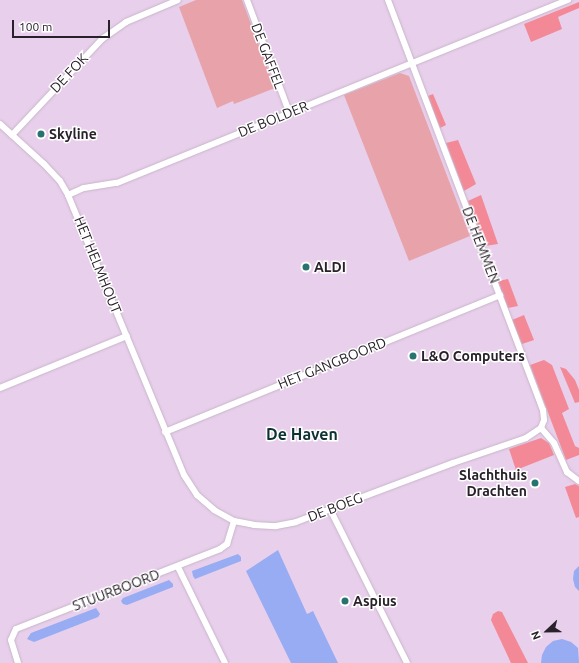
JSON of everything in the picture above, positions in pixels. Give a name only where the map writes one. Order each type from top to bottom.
[{"type":"street","name":"DE FOK","points":[[12,135],[102,39],[126,22],[178,0]]},
{"type":"street","name":"DE GAFFEL","points":[[246,0],[289,112]]},
{"type":"street","name":"DE HEMMEN","points":[[388,0],[543,410],[544,420],[541,428]]},
{"type":"street","name":"DE BOLDER","points":[[68,195],[84,188],[117,183],[412,62],[568,0]]},
{"type":"street","points":[[0,124],[60,181],[68,195]]},
{"type":"street","name":"HET HELMHOUT","points":[[68,195],[165,432]]},
{"type":"street","name":"HET GANGBOORD","points":[[165,432],[500,295]]},
{"type":"street","points":[[0,388],[127,336]]},
{"type":"street","points":[[541,428],[554,443],[567,472],[579,481]]},
{"type":"street","name":"DE BOEG","points":[[165,432],[184,475],[197,494],[214,510],[234,521],[254,525],[276,526],[296,522],[453,463],[526,438],[541,428]]},
{"type":"street","points":[[330,509],[406,663]]},
{"type":"street","name":"STUURBOORD","points":[[18,663],[11,640],[16,628],[178,567],[220,549],[226,544],[234,521]]},
{"type":"street","points":[[178,567],[225,663]]},
{"type":"shaded area","points":[[0,0],[579,0],[579,663],[0,663]]},
{"type":"shaded area","points":[[196,0],[242,0],[275,88],[234,104],[233,101],[217,108],[179,7]]},
{"type":"shaded area","points":[[579,2],[579,8],[558,17],[562,29],[531,42],[524,24]]},
{"type":"shaded area","points":[[400,73],[409,76],[470,236],[409,261],[344,95]]},
{"type":"shaded area","points":[[433,94],[446,125],[440,128],[428,96]]},
{"type":"shaded area","points":[[458,140],[476,184],[464,191],[446,143]]},
{"type":"shaded area","points":[[481,195],[498,244],[485,246],[468,201]]},
{"type":"shaded area","points":[[508,279],[518,306],[508,308],[498,281]]},
{"type":"shaded area","points":[[524,315],[534,340],[522,344],[512,320]]},
{"type":"shaded area","points":[[544,360],[552,365],[569,409],[562,413],[575,446],[579,448],[579,455],[566,460],[530,365]]},
{"type":"shaded area","points":[[560,367],[566,369],[575,380],[579,390],[579,402],[575,403]]},
{"type":"shaded area","points":[[541,438],[549,443],[554,455],[516,470],[509,449]]},
{"type":"shaded area","points":[[575,484],[579,486],[579,517],[576,518],[565,487]]},
{"type":"shaded area","points":[[498,611],[502,612],[528,663],[511,663],[491,620],[493,614]]},
{"type":"water","points":[[278,550],[307,614],[313,611],[338,663],[291,663],[246,571]]},
{"type":"water","points":[[238,554],[241,557],[241,561],[195,579],[193,576],[192,571]]},
{"type":"water","points":[[579,566],[579,591],[575,587],[573,579],[574,571]]},
{"type":"water","points":[[169,580],[173,584],[173,587],[127,605],[123,604],[121,601],[123,598]]},
{"type":"water","points":[[96,608],[100,614],[98,617],[34,642],[27,639],[31,633]]},
{"type":"water","points":[[562,639],[571,642],[578,648],[579,663],[541,663],[542,655],[546,647],[553,641]]},
{"type":"place","name":"Skyline","points":[[41,134]]},
{"type":"place","name":"ALDI","points":[[306,267]]},
{"type":"place","name":"L&O Computers","points":[[413,356]]},
{"type":"place","name":"Slachthuis Drachten","points":[[535,483]]},
{"type":"place","name":"Aspius","points":[[345,601]]},
{"type":"district","name":"De Haven","points":[[302,434]]}]
